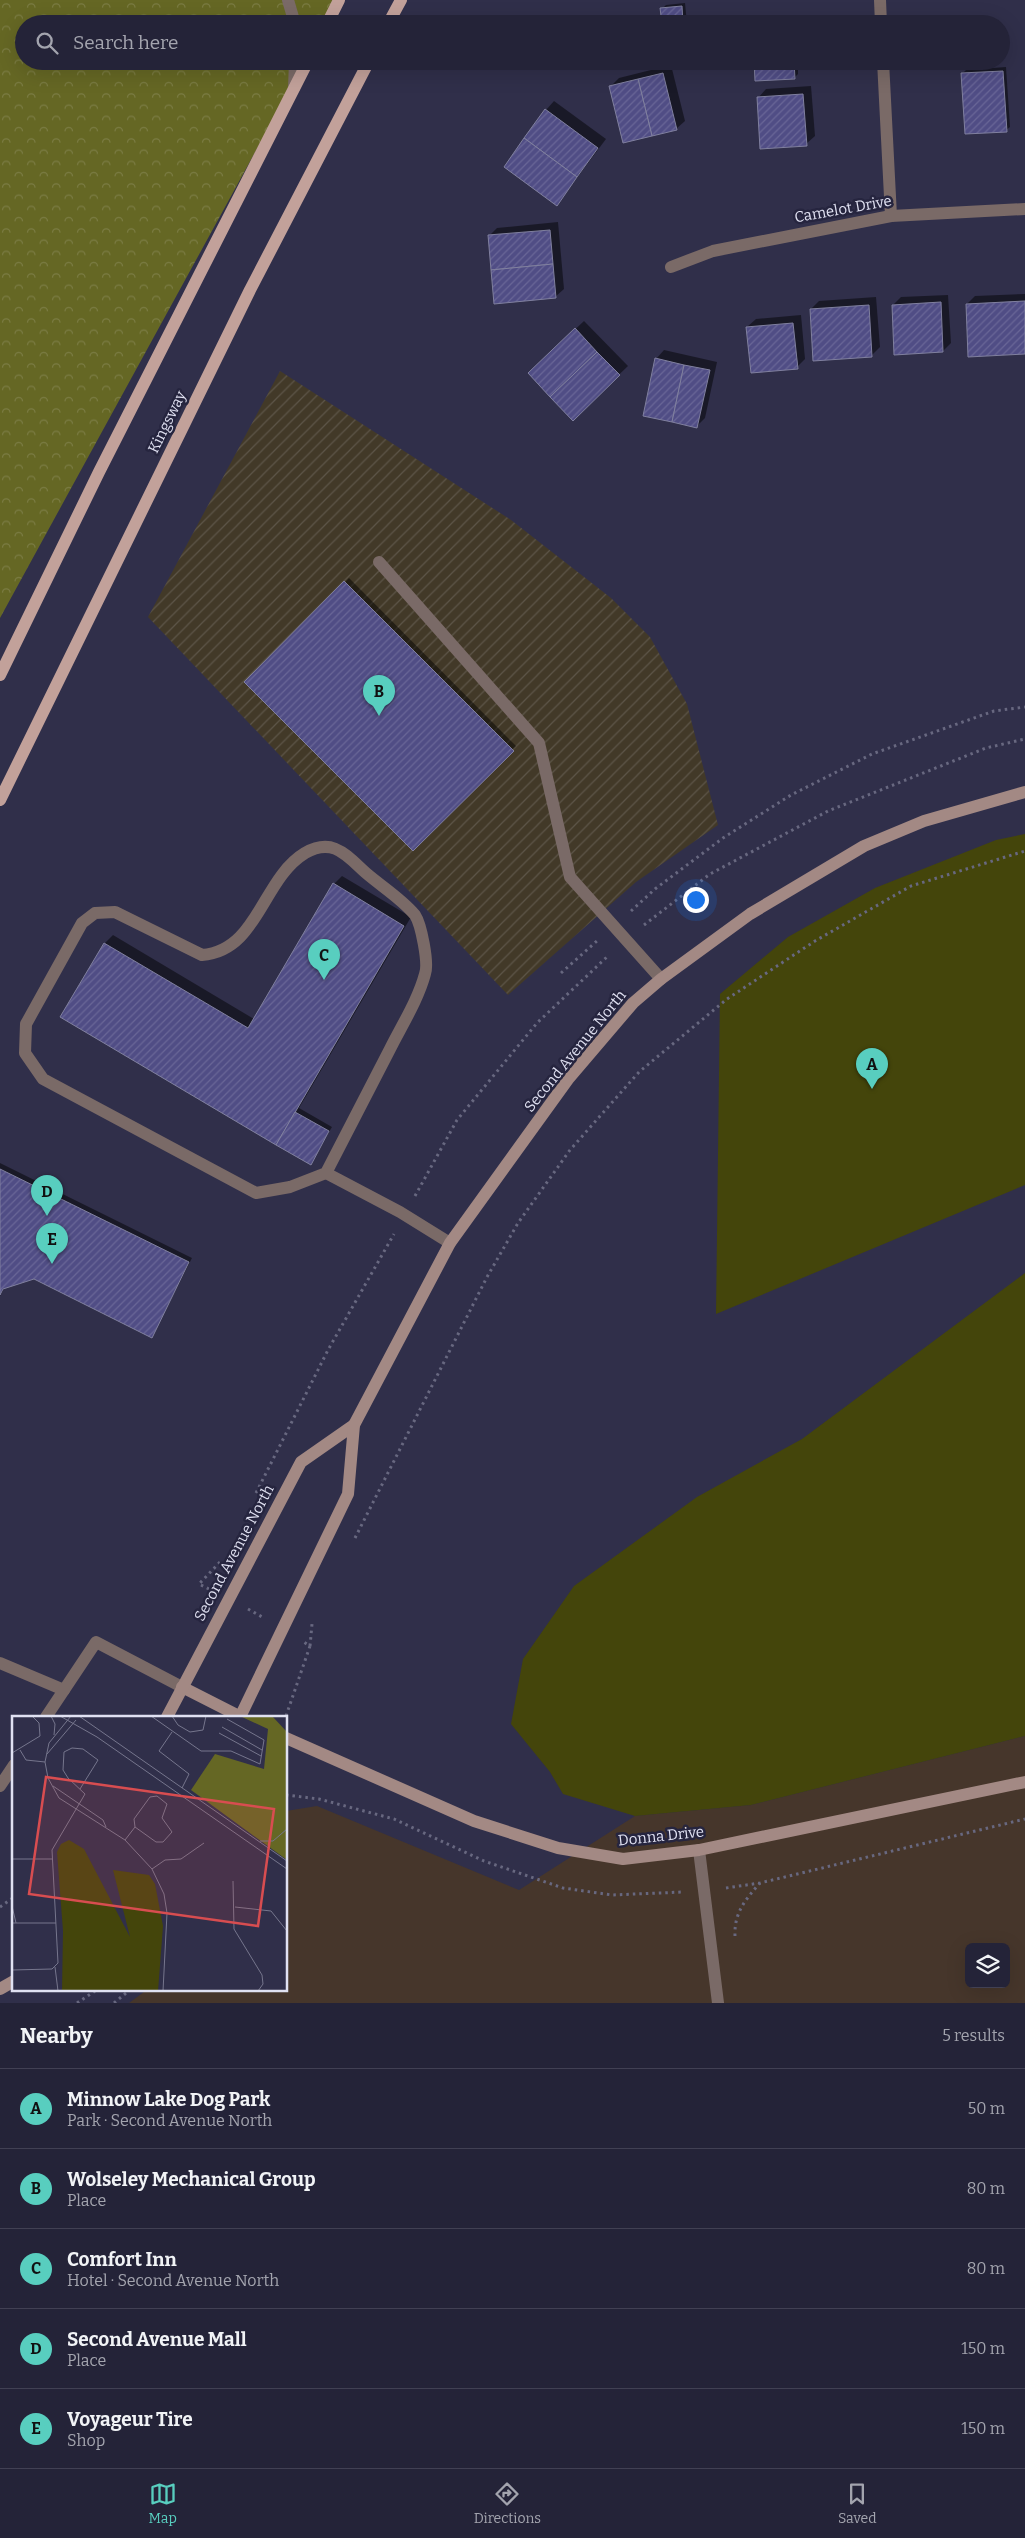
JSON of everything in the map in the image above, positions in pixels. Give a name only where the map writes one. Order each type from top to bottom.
[{"type":"main road","points":[[332,15],[339,0]]},
{"type":"main road","points":[[393,15],[401,0]]},
{"type":"main road","points":[[0,674],[99,472],[303,70]]},
{"type":"main road","name":"Kingsway","points":[[0,800],[250,290],[364,70]]},
{"type":"main road","name":"Second Avenue North","points":[[240,1716],[348,1494],[354,1424],[450,1243],[569,1078],[633,1003],[661,979],[750,914],[864,846],[924,821],[1025,792]]},
{"type":"main road","name":"Second Avenue North","points":[[168,1716],[301,1462],[354,1424]]},
{"type":"main road","points":[[182,1687],[238,1716]]},
{"type":"main road","name":"Donna Drive","points":[[288,1739],[474,1821],[558,1848],[623,1859],[699,1850],[1025,1782]]},
{"type":"main road","points":[[0,1988],[12,1981]]},
{"type":"street","points":[[288,0],[292,15]]},
{"type":"street","points":[[880,0],[881,15]]},
{"type":"street","points":[[294,88],[295,70]]},
{"type":"street","points":[[883,70],[891,216]]},
{"type":"street","name":"Camelot Drive","points":[[671,267],[713,251],[891,216],[1025,209]]},
{"type":"street","points":[[379,562],[540,743],[570,877],[661,979]]},
{"type":"street","points":[[326,1174],[412,1006],[426,972],[426,952],[416,916],[338,848],[320,846],[304,854],[285,869],[254,919],[232,945],[216,954],[202,955],[114,912],[95,913],[82,923],[26,1024],[25,1053],[43,1079],[256,1193],[290,1187],[326,1174],[400,1212],[450,1243]]},
{"type":"street","points":[[47,1716],[96,1642],[182,1687]]},
{"type":"street","points":[[0,1663],[64,1690]]},
{"type":"street","points":[[0,1786],[12,1768]]},
{"type":"street","points":[[699,1850],[718,2003]]},
{"type":"path","points":[[561,973],[656,889],[723,838],[791,795],[872,754],[994,711],[1025,706]]},
{"type":"path","points":[[352,1544],[487,1277],[518,1223],[570,1150],[639,1072],[727,999],[823,936],[911,886],[1025,851]]},
{"type":"path","points":[[310,1646],[312,1624],[316,1615]]},
{"type":"path","points":[[735,1939],[734,1922],[742,1902],[760,1883]]},
{"type":"path","points":[[0,1907],[12,1899]]},
{"type":"path","points":[[77,2003],[96,1990]]},
{"type":"path","points":[[114,2003],[129,1990]]},
{"type":"shaded area","points":[[280,371],[511,520],[611,598],[650,637],[687,704],[718,825],[636,882],[508,995],[148,617]]},
{"type":"shaded area","points":[[1025,834],[1025,1185],[716,1314],[720,994],[788,937],[875,888],[996,840]]},
{"type":"shaded area","points":[[1025,1273],[1025,1736],[751,1805],[635,1816],[563,1794],[550,1772],[511,1724],[523,1659],[574,1586],[697,1497],[802,1439]]},
{"type":"shaded area","points":[[1025,1736],[1025,2003],[129,2003],[147,1990],[288,1990],[288,1811],[317,1806],[519,1890],[635,1816],[751,1805]]},
{"type":"green space","points":[[0,0],[336,0],[328,15],[15,15],[15,70],[300,70],[0,618]]},
{"type":"building","points":[[682,6],[682,15],[661,15],[660,8]]},
{"type":"building","points":[[754,70],[794,70],[795,79],[755,81]]},
{"type":"building","points":[[1003,71],[1007,132],[965,134],[961,73]]},
{"type":"building","points":[[663,73],[677,130],[652,136],[638,79]]},
{"type":"building","points":[[638,79],[652,136],[623,143],[609,86]]},
{"type":"building","points":[[803,94],[807,146],[760,149],[757,97]]},
{"type":"building","points":[[545,109],[598,148],[577,177],[524,138]]},
{"type":"building","points":[[524,138],[577,177],[557,206],[504,167]]},
{"type":"building","points":[[550,230],[553,264],[491,270],[488,235]]},
{"type":"building","points":[[553,264],[556,298],[494,304],[491,270]]},
{"type":"building","points":[[1025,301],[1025,354],[968,357],[966,304]]},
{"type":"building","points":[[941,302],[943,352],[894,355],[892,305]]},
{"type":"building","points":[[869,305],[872,357],[813,361],[810,309]]},
{"type":"building","points":[[793,323],[798,369],[751,373],[746,327]]},
{"type":"building","points":[[575,328],[597,352],[550,397],[528,373]]},
{"type":"building","points":[[597,352],[620,375],[573,421],[550,397]]},
{"type":"building","points":[[655,358],[684,365],[672,422],[643,416]]},
{"type":"building","points":[[684,365],[710,370],[697,428],[672,422]]},
{"type":"building","points":[[344,581],[514,751],[413,851],[244,682]]},
{"type":"building","points":[[333,883],[404,926],[276,1145],[60,1017],[104,943],[248,1028]]},
{"type":"building","points":[[295,1112],[329,1131],[311,1165],[276,1145]]},
{"type":"building","points":[[0,1169],[189,1262],[152,1338],[34,1279],[3,1289],[0,1295]]},
{"type":"place","name":"Wolseley Mechanical Group","points":[[379,716]]},
{"type":"place","name":"Comfort Inn","points":[[324,980]]},
{"type":"place","name":"Minnow Lake Dog Park","points":[[872,1089]]},
{"type":"place","name":"Second Avenue Mall","points":[[47,1216]]},
{"type":"place","name":"Voyageur Tire","points":[[52,1264]]}]
